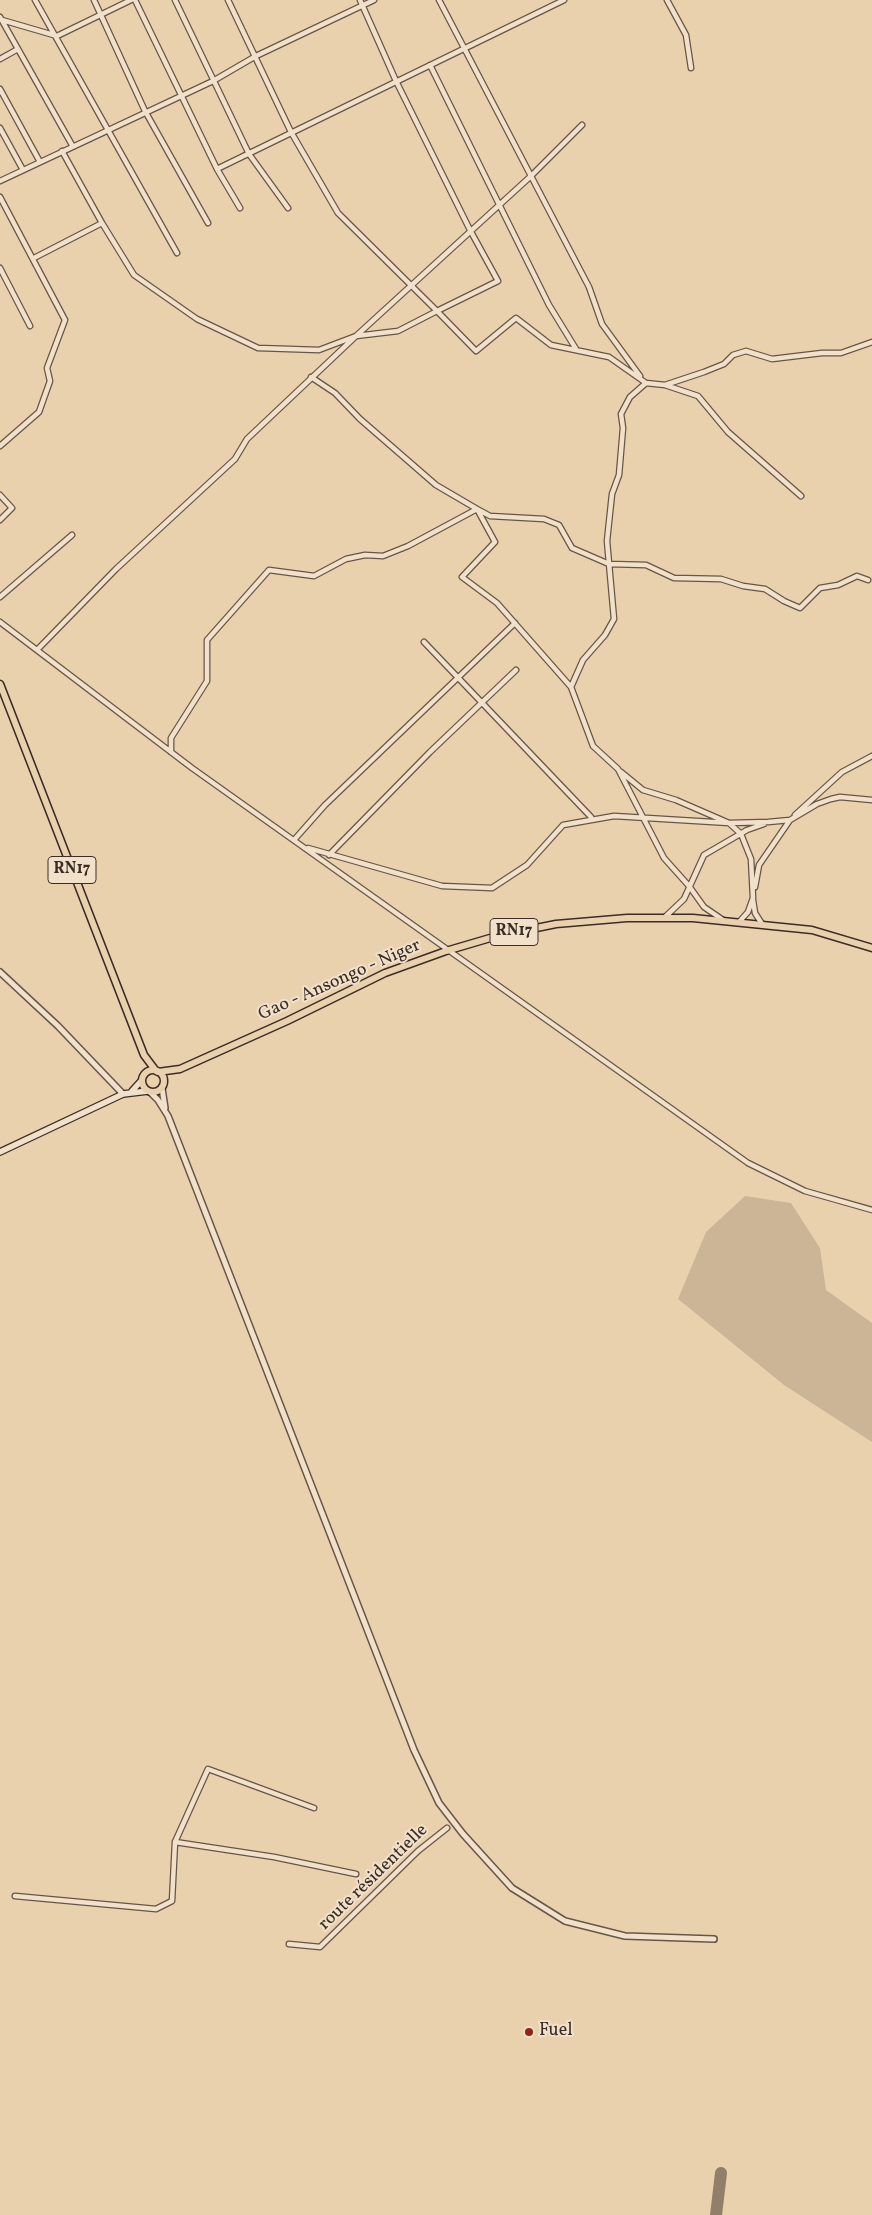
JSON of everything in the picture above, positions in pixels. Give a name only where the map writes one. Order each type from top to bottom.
[{"type":"main road","name":"RN17","points":[[0,684],[144,1055],[157,1071],[180,1068]]},
{"type":"main road","name":"Gao - Ansongo - Niger","points":[[180,1068],[287,1021],[385,973],[446,951],[497,936],[556,924],[627,918],[723,920],[812,930],[872,948]]},
{"type":"main road","name":"RN17","points":[[144,1055],[144,1077]]},
{"type":"main road","name":"RN17","points":[[163,1086],[180,1068]]},
{"type":"main road","points":[[0,1152],[138,1087],[144,1077],[157,1071],[163,1077],[163,1086],[156,1092],[126,1093]]},
{"type":"main road","points":[[144,1077],[144,1086],[149,1091]]},
{"type":"street","points":[[35,0],[57,36],[106,130],[177,253]]},
{"type":"street","points":[[94,0],[145,111],[208,223]]},
{"type":"street","points":[[1,18],[57,36],[131,0]]},
{"type":"street","points":[[135,0],[217,168],[240,208]]},
{"type":"street","points":[[174,0],[249,154],[288,208]]},
{"type":"street","points":[[228,0],[291,132],[338,213],[476,351],[516,318],[551,345],[576,348],[609,357],[642,379]]},
{"type":"street","points":[[62,151],[102,224],[134,275],[196,319],[258,348],[319,350],[356,336],[398,332],[498,281],[470,230],[396,81],[360,0]]},
{"type":"street","points":[[0,181],[145,111],[213,81],[256,56],[374,0]]},
{"type":"street","points":[[439,0],[588,286],[602,324],[642,379],[646,383],[665,385],[698,396],[728,432],[802,496]]},
{"type":"street","points":[[217,168],[564,0]]},
{"type":"street","points":[[667,0],[686,35],[690,68]]},
{"type":"street","points":[[1,18],[72,146]]},
{"type":"street","points":[[0,59],[18,49]]},
{"type":"street","points":[[430,65],[549,305],[576,348]]},
{"type":"street","points":[[0,89],[40,162]]},
{"type":"street","points":[[37,650],[116,569],[235,459],[247,439],[356,336],[412,287],[470,230],[531,176],[582,125]]},
{"type":"street","points":[[0,128],[23,170]]},
{"type":"street","points":[[0,197],[34,258],[65,320],[47,368],[50,380],[38,412],[0,446]]},
{"type":"street","points":[[34,258],[102,224]]},
{"type":"street","points":[[0,268],[30,326]]},
{"type":"street","points":[[665,385],[724,364],[733,355],[746,351],[772,359],[841,353],[871,343]]},
{"type":"street","points":[[311,378],[334,393],[360,420],[436,485],[490,516],[544,519],[559,525],[572,548],[609,564],[646,565],[674,578],[721,579],[743,586],[765,589],[800,608],[814,597],[820,588],[838,585],[858,576],[868,580]]},
{"type":"street","points":[[571,687],[583,660],[605,635],[614,619],[607,541],[612,494],[619,475],[623,428],[621,414],[630,397],[646,383]]},
{"type":"street","points":[[0,495],[12,508],[0,520]]},
{"type":"street","points":[[477,510],[495,542],[462,577],[497,603],[571,687],[593,746],[643,790],[676,800],[729,823],[741,834],[752,858],[752,898],[755,913],[762,924]]},
{"type":"street","points":[[171,752],[171,738],[207,680],[207,640],[269,570],[314,576],[346,559],[365,555],[383,556],[408,546],[477,510]]},
{"type":"street","points":[[0,597],[72,535]]},
{"type":"street","points":[[0,622],[171,752],[446,951],[748,1163],[805,1191],[872,1210]]},
{"type":"street","points":[[294,840],[325,805],[515,624]]},
{"type":"street","points":[[424,642],[591,817]]},
{"type":"street","points":[[329,855],[430,752],[516,670]]},
{"type":"street","points":[[739,922],[748,912],[759,865],[790,820],[842,772],[872,756]]},
{"type":"street","points":[[618,769],[664,858],[689,886],[704,907],[723,920]]},
{"type":"street","points":[[302,846],[442,886],[492,888],[527,865],[563,825],[614,816],[729,823],[768,822],[790,820],[817,804],[840,797],[872,800]]},
{"type":"street","points":[[664,918],[684,899],[704,856],[741,834],[768,822]]},
{"type":"street","points":[[0,972],[126,1093]]},
{"type":"street","points":[[163,1086],[166,1111],[414,1750],[439,1803],[463,1834],[512,1888],[565,1920],[625,1936],[714,1939]]},
{"type":"street","points":[[149,1091],[166,1111]]},
{"type":"street","points":[[15,1896],[156,1909],[172,1901],[175,1842],[208,1769],[314,1808]]},
{"type":"street","name":"route résidentielle","points":[[289,1944],[320,1948],[418,1850],[447,1828]]},
{"type":"street","name":"route résidentielle","points":[[175,1842],[274,1857],[356,1874]]},
{"type":"shaded area","points":[[745,1196],[791,1203],[820,1248],[826,1290],[872,1323],[872,1442],[784,1385],[678,1299],[706,1232]]},
{"type":"taxiway","points":[[716,2215],[721,2173]]},
{"type":"place","name":"Fuel","points":[[529,2032]]}]
